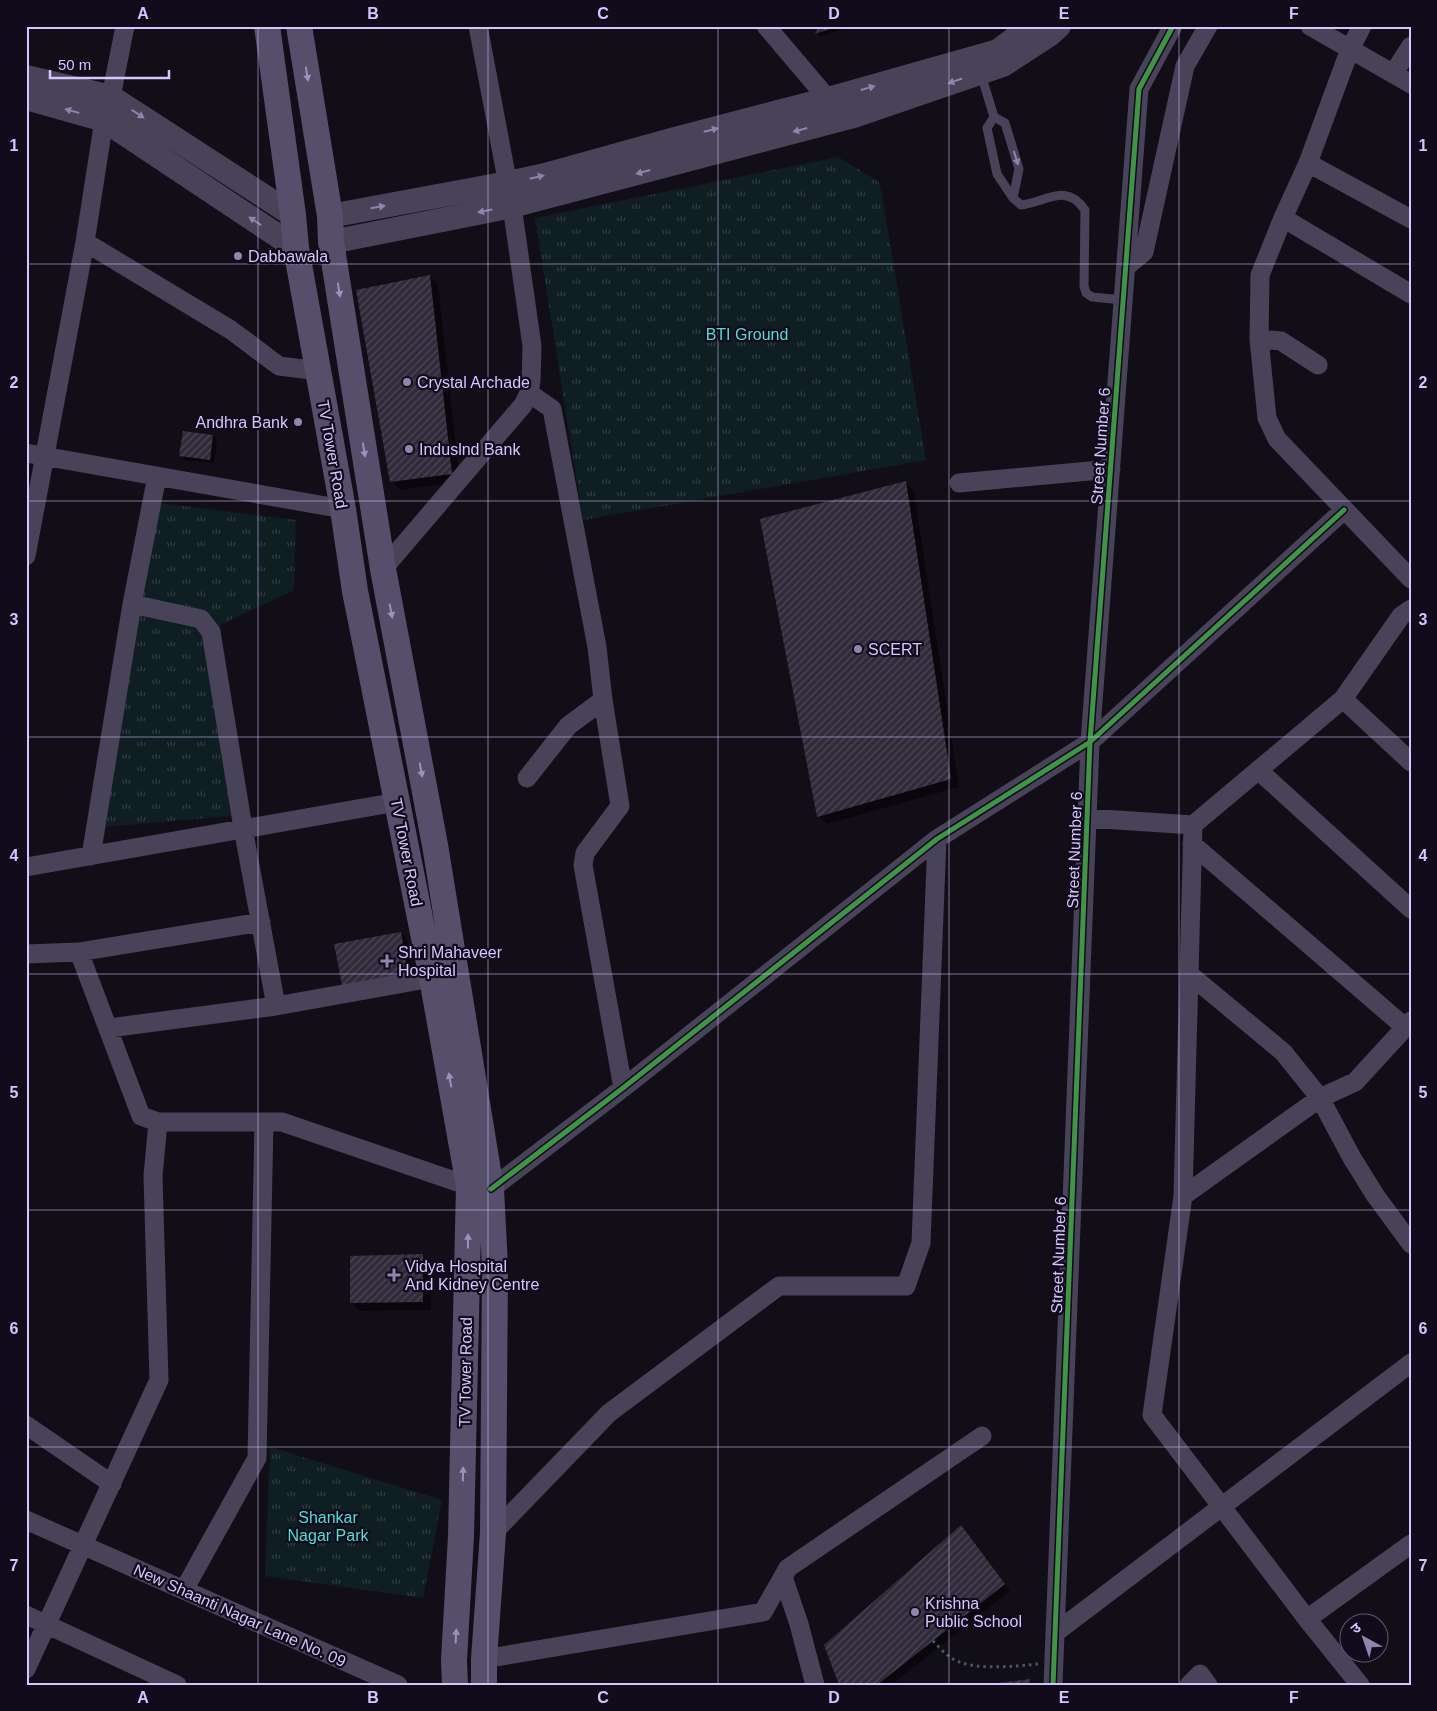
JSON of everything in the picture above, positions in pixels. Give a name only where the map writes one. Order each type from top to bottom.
[{"type":"main road","name":"TV Tower Road","points":[[267,26],[296,248],[343,510],[355,591],[432,978],[480,1187],[495,1267],[493,1533],[484,1659],[484,1685]]},
{"type":"main road","name":"TV Tower Road","points":[[299,26],[330,216],[331,242],[383,570],[435,845],[480,1187],[454,1660],[455,1685]]},
{"type":"main road","points":[[293,215],[330,216]]},
{"type":"main road","points":[[296,248],[331,242]]},
{"type":"street","points":[[26,556],[84,242],[104,120],[112,97],[125,26]]},
{"type":"street","points":[[383,570],[523,405],[529,393],[532,346],[510,194],[478,26]]},
{"type":"street","points":[[766,26],[828,99]]},
{"type":"street","points":[[331,242],[510,194],[545,175],[998,51],[1031,26]]},
{"type":"street","points":[[330,216],[510,194],[676,163],[854,116],[1003,65],[1049,35],[1059,26]]},
{"type":"street","name":"Street Number 6","points":[[1053,1685],[1090,742],[1139,89],[1173,26]]},
{"type":"street","points":[[1126,267],[1144,252],[1185,66],[1208,26]]},
{"type":"street","points":[[1310,26],[1411,84]]},
{"type":"street","points":[[1362,26],[1350,50],[1308,163],[1260,275],[1260,338],[1267,418],[1277,439],[1411,579]]},
{"type":"street","points":[[1393,74],[1411,46]]},
{"type":"street","points":[[26,77],[112,97],[293,215]]},
{"type":"street","points":[[26,98],[104,120],[296,248]]},
{"type":"street","points":[[671,140],[676,163]]},
{"type":"street","points":[[1308,163],[1411,219]]},
{"type":"street","points":[[1283,218],[1411,294]]},
{"type":"street","points":[[84,242],[231,330],[279,366],[319,371]]},
{"type":"street","points":[[1260,338],[1281,341],[1318,365]]},
{"type":"street","points":[[529,393],[552,409],[597,646],[602,700],[620,806],[585,853],[583,865],[623,1088]]},
{"type":"street","points":[[26,452],[343,510]]},
{"type":"street","points":[[959,483],[1111,469]]},
{"type":"street","points":[[91,856],[132,604],[156,476]]},
{"type":"street","points":[[79,952],[141,1116],[158,1122],[282,1122],[480,1187],[623,1088],[937,839],[1090,742],[1344,510]]},
{"type":"street","points":[[132,604],[201,620],[211,632],[243,828],[276,1006]]},
{"type":"street","points":[[1087,818],[1193,825],[1343,699],[1407,617]]},
{"type":"street","points":[[1343,699],[1411,762]]},
{"type":"street","points":[[527,778],[568,726],[602,700]]},
{"type":"street","points":[[1258,770],[1411,909]]},
{"type":"street","points":[[26,867],[397,802]]},
{"type":"street","points":[[1193,825],[1183,1196],[1152,1415],[1307,1619],[1360,1685]]},
{"type":"street","points":[[493,1533],[609,1413],[778,1286],[906,1286],[921,1243],[937,839]]},
{"type":"street","points":[[1183,1196],[1320,1098],[1355,1082],[1408,1025],[1192,844]]},
{"type":"street","points":[[26,954],[79,952],[260,922]]},
{"type":"street","points":[[1189,974],[1283,1052],[1320,1098],[1352,1158],[1411,1244]]},
{"type":"street","points":[[109,1028],[276,1006],[432,978]]},
{"type":"street","points":[[26,1669],[159,1380],[153,1176],[158,1122]]},
{"type":"street","points":[[184,1590],[256,1458],[264,1122]]},
{"type":"street","points":[[1055,1633],[1411,1363]]},
{"type":"street","points":[[26,1426],[112,1484]]},
{"type":"street","points":[[484,1659],[763,1612],[788,1568],[982,1436]]},
{"type":"street","name":"New Shaanti Nagar Lane No. 09","points":[[26,1520],[184,1590],[373,1680],[398,1685]]},
{"type":"street","points":[[1307,1619],[1411,1544]]},
{"type":"street","points":[[783,1577],[799,1624],[815,1685]]},
{"type":"street","points":[[26,1615],[177,1685]]},
{"type":"street","points":[[1189,1685],[1200,1674],[1208,1685]]},
{"type":"lane","points":[[981,72],[994,117],[1005,123],[1019,169],[1013,198]]},
{"type":"lane","points":[[994,117],[987,128],[997,174],[1013,198],[1021,205],[1032,204],[1056,195],[1070,196],[1079,202],[1085,210],[1084,286],[1086,293],[1092,297],[1123,300]]},
{"type":"path","points":[[933,1640],[950,1658],[976,1666],[1011,1667],[1054,1662]]},
{"type":"green space","name":"BTI Ground","points":[[838,157],[879,182],[926,460],[583,520],[535,218]]},
{"type":"green space","points":[[159,503],[296,520],[294,590],[220,625],[241,815],[104,827],[132,619]]},
{"type":"green space","name":"Shankar Nagar Park","points":[[270,1447],[442,1500],[423,1598],[265,1576]]},
{"type":"building","points":[[819,26],[836,26],[836,27],[815,34]]},
{"type":"building","name":"Crystal Archade","points":[[430,275],[452,474],[390,482],[356,290]]},
{"type":"building","points":[[183,431],[213,435],[210,460],[179,456]]},
{"type":"building","name":"SCERT","points":[[906,481],[951,779],[817,817],[760,519]]},
{"type":"building","points":[[401,932],[408,974],[342,985],[334,944]]},
{"type":"building","points":[[423,1254],[423,1302],[350,1303],[350,1256]]},
{"type":"building","name":"Krishna Public School","points":[[961,1525],[1005,1584],[877,1685],[839,1685],[824,1645]]},
{"type":"building","points":[[1030,1679],[1030,1685],[990,1685],[990,1684]]},
{"type":"cycle path","points":[[1053,1685],[1090,742],[1139,89],[1173,26]]},
{"type":"cycle path","points":[[491,1189],[623,1088],[937,839],[1090,742],[1344,510]]},
{"type":"place","name":"Dabbawala","points":[[238,256]]},
{"type":"place","name":"Crystal Archade","points":[[407,382]]},
{"type":"place","name":"Andhra Bank","points":[[298,422]]},
{"type":"place","name":"Induslnd Bank","points":[[409,449]]},
{"type":"place","name":"SCERT","points":[[858,649]]},
{"type":"place","name":"Shri Mahaveer Hospital","points":[[387,961]]},
{"type":"place","name":"Vidya Hospital And Kidney Centre","points":[[394,1275]]},
{"type":"place","name":"Krishna Public School","points":[[915,1612]]}]
